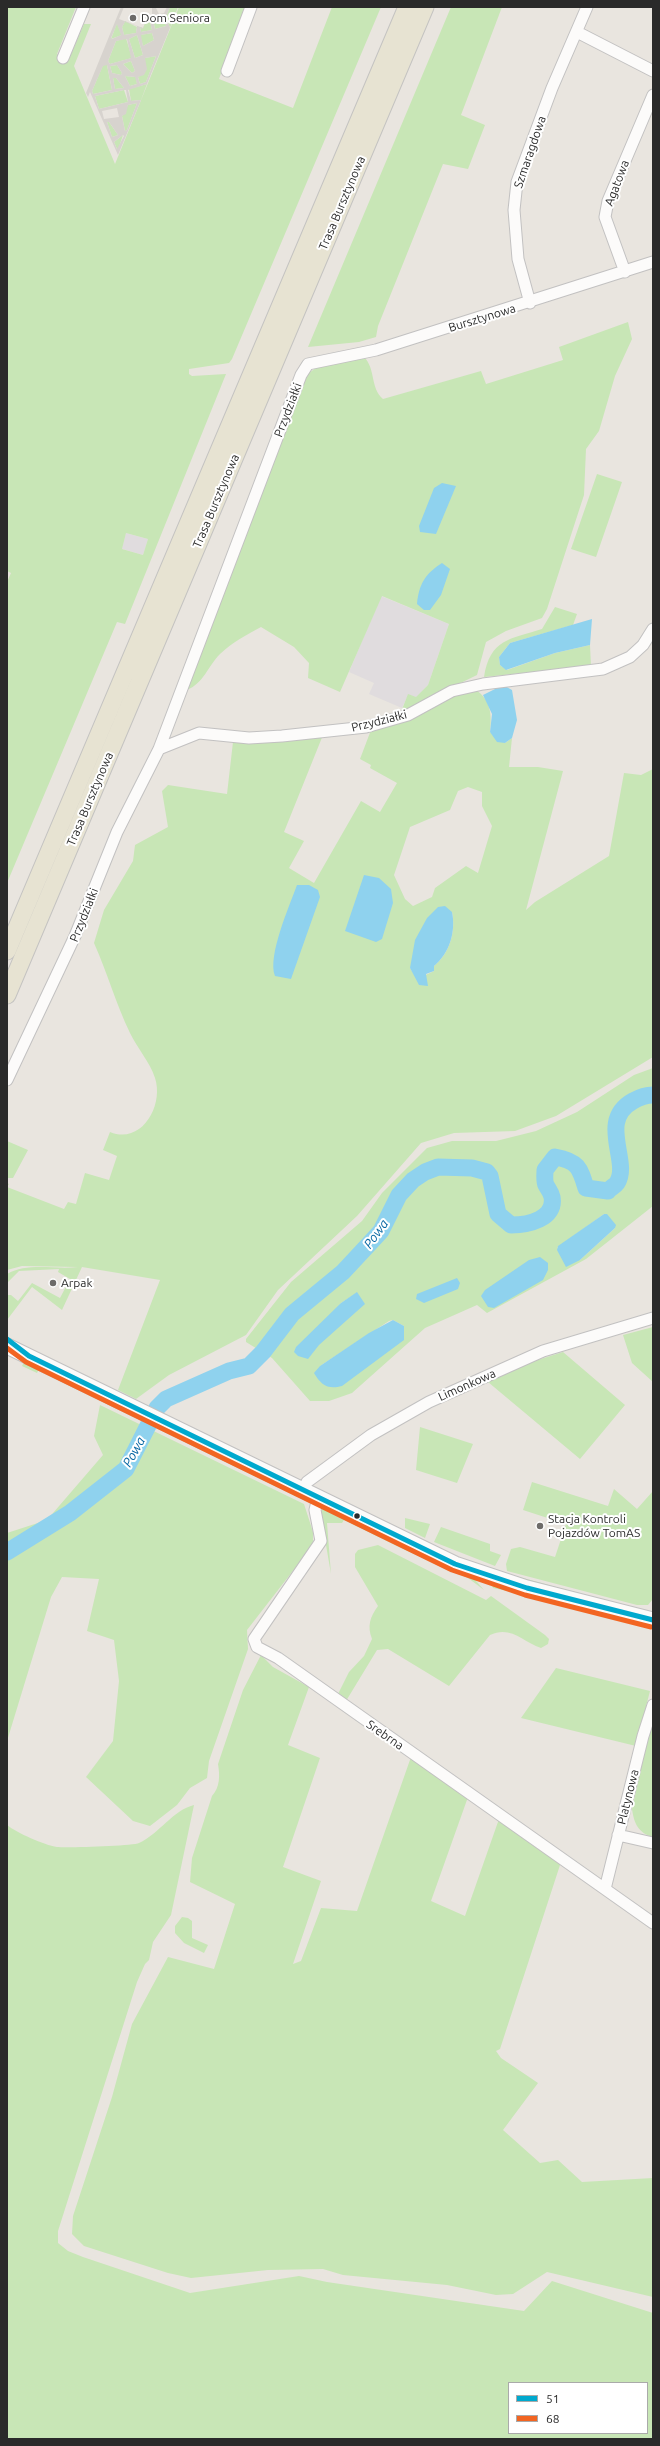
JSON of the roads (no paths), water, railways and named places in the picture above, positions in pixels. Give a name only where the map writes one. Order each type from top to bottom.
[{"type":"main road","name":"Trasa Bursztynowa","points":[[7,951],[407,7]]},
{"type":"main road","name":"Trasa Bursztynowa","points":[[7,995],[425,7]]},
{"type":"street","points":[[63,58],[84,7]]},
{"type":"street","points":[[227,71],[251,7]]},
{"type":"street","name":"Szmaragdowa","points":[[530,303],[518,259],[514,210],[517,182],[552,88],[587,7]]},
{"type":"street","points":[[576,32],[653,71]]},
{"type":"street","name":"Agatowa","points":[[625,272],[605,217],[608,201],[653,95]]},
{"type":"street","name":"Bursztynowa","points":[[308,364],[376,350],[530,303],[653,262]]},
{"type":"street","name":"Przydziałki","points":[[7,1080],[72,942],[117,832],[159,749],[302,375],[308,364]]},
{"type":"street","name":"Przydziałki","points":[[159,749],[198,733],[248,738],[282,736],[366,726],[408,715],[452,691],[483,684],[603,669],[630,657],[644,645],[653,629]]},
{"type":"street","name":"Limonkowa","points":[[303,1490],[307,1482],[371,1435],[429,1402],[543,1351],[653,1318]]},
{"type":"street","points":[[7,1339],[13,1348],[425,1551],[482,1574],[547,1594],[653,1620]]},
{"type":"street","name":"Srebrna","points":[[318,1497],[315,1510],[321,1541],[256,1636],[254,1643],[653,1923]]},
{"type":"street","name":"Platynowa","points":[[605,1889],[643,1736],[653,1705]]},
{"type":"street","points":[[618,1835],[653,1843]]},
{"type":"water","points":[[442,483],[456,486],[436,534],[420,532],[419,526],[434,488]]},
{"type":"water","points":[[442,563],[450,569],[441,595],[430,610],[424,610],[417,604],[421,585],[431,571]]},
{"type":"water","points":[[592,619],[590,645],[555,653],[506,670],[500,665],[499,657],[510,643]]},
{"type":"water","points":[[503,685],[512,690],[517,720],[512,738],[505,743],[497,742],[490,732],[492,714],[483,695]]},
{"type":"water","points":[[364,875],[379,878],[391,889],[393,903],[382,939],[376,942],[345,931]]},
{"type":"water","points":[[297,885],[309,885],[318,890],[320,897],[291,979],[275,976],[273,967],[280,930]]},
{"type":"water","points":[[445,906],[452,912],[453,919],[452,934],[448,948],[440,961],[434,966],[434,971],[426,974],[428,986],[419,985],[410,968],[415,940],[427,918],[438,907]]},
{"type":"water","points":[[604,1214],[607,1214],[616,1225],[615,1228],[580,1260],[566,1267],[557,1250],[558,1246]]},
{"type":"water","points":[[540,1257],[548,1263],[548,1270],[543,1280],[494,1308],[488,1307],[481,1296],[485,1290],[529,1260]]},
{"type":"water","points":[[457,1278],[460,1283],[458,1289],[424,1303],[416,1299],[417,1294]]},
{"type":"water","points":[[357,1292],[365,1304],[319,1345],[308,1359],[298,1356],[294,1352],[296,1347],[341,1303]]},
{"type":"water","points":[[393,1320],[404,1326],[404,1340],[342,1386],[329,1387],[325,1386],[319,1381],[314,1373],[320,1366],[369,1333]]},
{"type":"waterway","name":"Powa","points":[[7,1552],[70,1513],[126,1469],[157,1408],[166,1399],[229,1371],[249,1366],[263,1352],[292,1314],[343,1272],[381,1231],[399,1195],[413,1180],[425,1172],[438,1167],[472,1168],[487,1172],[490,1176],[498,1214],[511,1225],[532,1222],[545,1216],[550,1211],[552,1205],[552,1195],[545,1182],[545,1170],[555,1157],[569,1161],[577,1166],[580,1170],[586,1188],[608,1191],[617,1183],[620,1174],[616,1130],[617,1119],[623,1109],[633,1101],[643,1096],[653,1095]]},
{"type":"place","name":"Dom Seniora","points":[[133,18]]},
{"type":"place","name":"Arpak","points":[[53,1283]]},
{"type":"place","name":"Stacja Kontroli Pojazdów TomAS","points":[[540,1526]]}]
